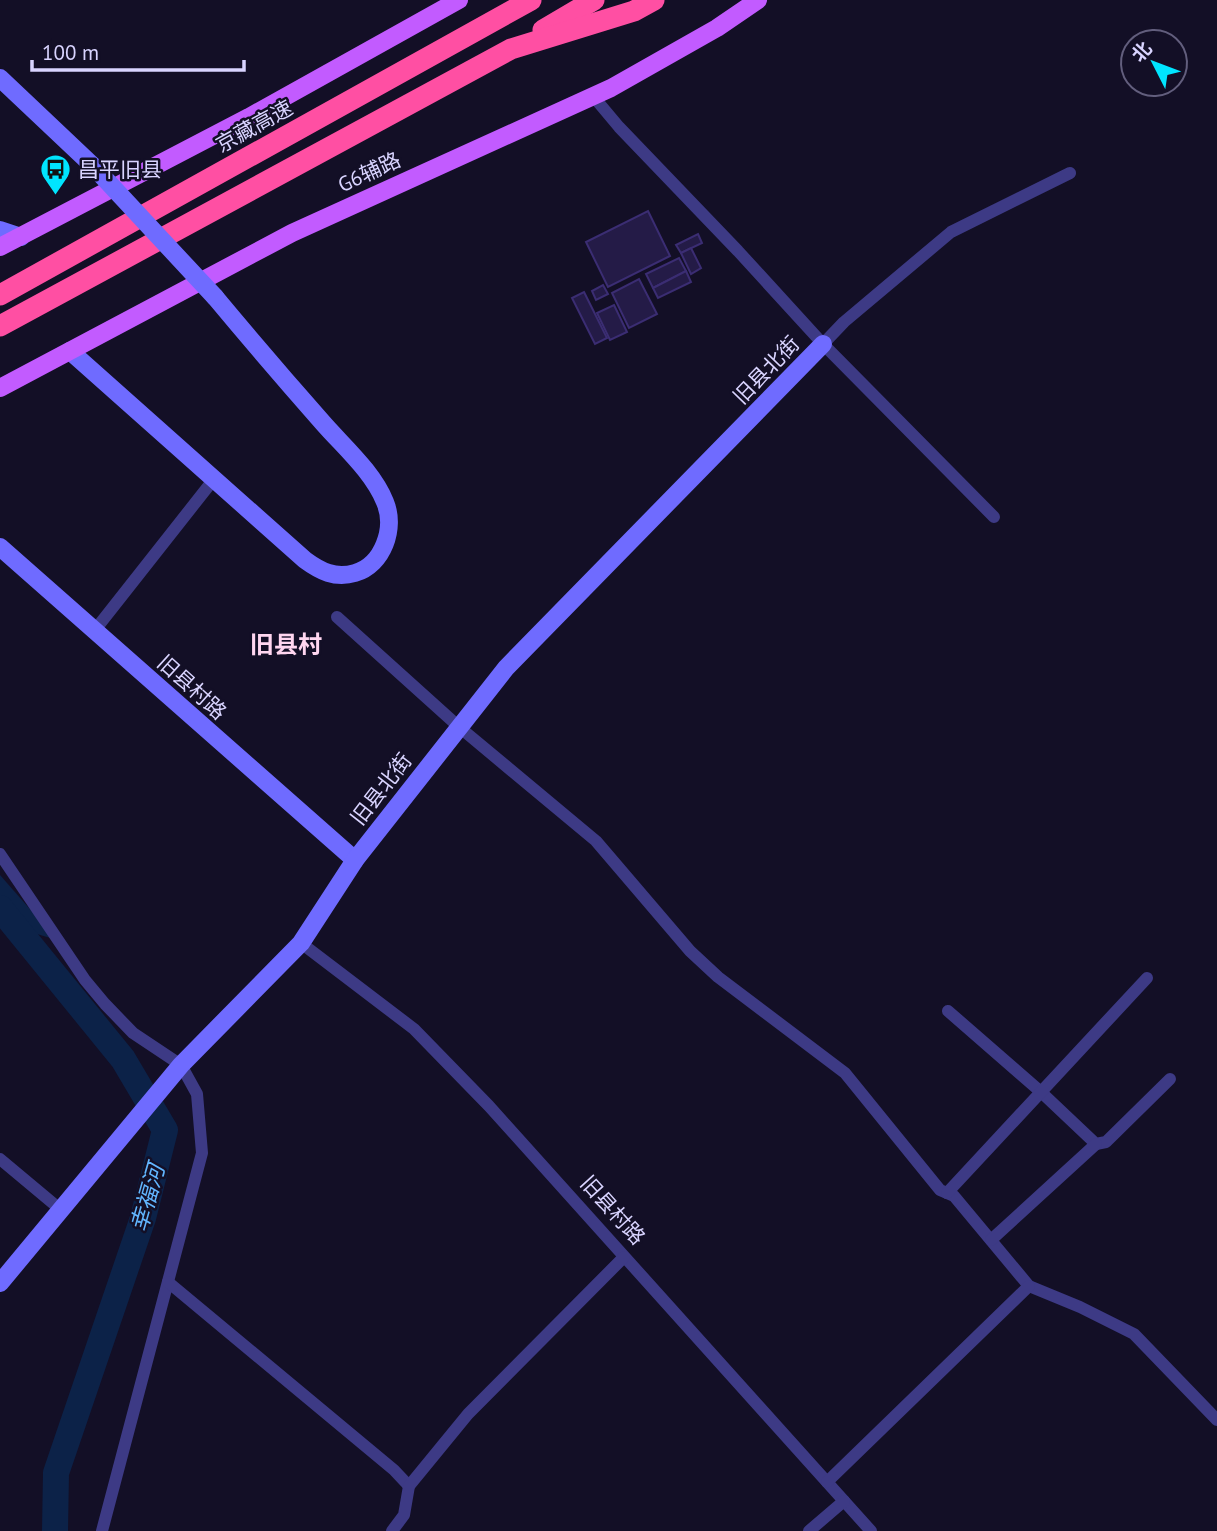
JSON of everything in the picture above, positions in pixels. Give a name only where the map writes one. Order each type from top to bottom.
[{"type":"highway","name":"京藏高速","points":[[0,295],[531,0]]},
{"type":"highway","points":[[0,326],[511,49],[594,0]]},
{"type":"highway","points":[[511,49],[634,11],[653,0]]},
{"type":"main road","points":[[0,247],[260,111],[459,0]]},
{"type":"main road","name":"G6辅路","points":[[0,388],[292,233],[593,96],[717,28],[758,0]]},
{"type":"street","points":[[0,78],[93,166],[215,297],[375,485],[386,503],[389,522],[386,543],[375,559],[357,573],[339,575],[321,572],[70,351]]},
{"type":"street","points":[[593,96],[823,344],[994,517]]},
{"type":"street","points":[[823,344],[844,322],[951,232],[1070,173]]},
{"type":"street","points":[[0,230],[21,237]]},
{"type":"street","name":"旧县北街","points":[[0,1283],[181,1065],[301,943],[355,860],[506,668],[823,344]]},
{"type":"street","points":[[95,630],[214,479]]},
{"type":"street","name":"旧县村路","points":[[0,547],[355,860]]},
{"type":"street","points":[[337,617],[458,726],[596,841],[690,951],[718,977],[845,1073],[940,1190],[954,1196],[1029,1286],[1080,1307],[1134,1334],[1217,1420]]},
{"type":"street","points":[[0,854],[85,980],[134,1033],[181,1065],[197,1094],[202,1153],[102,1531]]},
{"type":"street","name":"旧县村路","points":[[301,943],[414,1029],[489,1106],[871,1531]]},
{"type":"street","points":[[947,1193],[1147,978]]},
{"type":"street","points":[[948,1011],[1096,1144]]},
{"type":"street","points":[[991,1240],[1096,1144],[1106,1142],[1170,1079]]},
{"type":"street","points":[[0,1159],[61,1210]]},
{"type":"street","points":[[392,1531],[404,1515],[409,1486],[468,1414],[624,1256]]},
{"type":"street","points":[[168,1282],[394,1470],[409,1486]]},
{"type":"street","points":[[827,1482],[1029,1286]]},
{"type":"street","points":[[809,1531],[844,1501]]},
{"type":"water","points":[[0,875],[57,940],[0,923]]},
{"type":"building","points":[[648,211],[670,256],[608,287],[586,242]]},
{"type":"building","points":[[698,234],[702,243],[681,253],[676,245]]},
{"type":"building","points":[[691,248],[701,268],[691,274],[681,253]]},
{"type":"building","points":[[679,258],[686,271],[653,288],[646,274]]},
{"type":"building","points":[[686,271],[691,282],[658,298],[653,288]]},
{"type":"building","points":[[639,279],[657,314],[629,328],[612,293]]},
{"type":"building","points":[[603,285],[608,294],[596,300],[592,291]]},
{"type":"building","points":[[584,292],[607,338],[595,344],[572,298]]},
{"type":"building","points":[[614,305],[627,332],[610,340],[597,313]]},
{"type":"waterway","name":"幸福河","points":[[0,908],[123,1059],[165,1130],[143,1218],[56,1473],[55,1531]]},
{"type":"place","name":"昌平旧县","points":[[55,196]]},
{"type":"district","name":"旧县村","points":[[286,644]]}]
